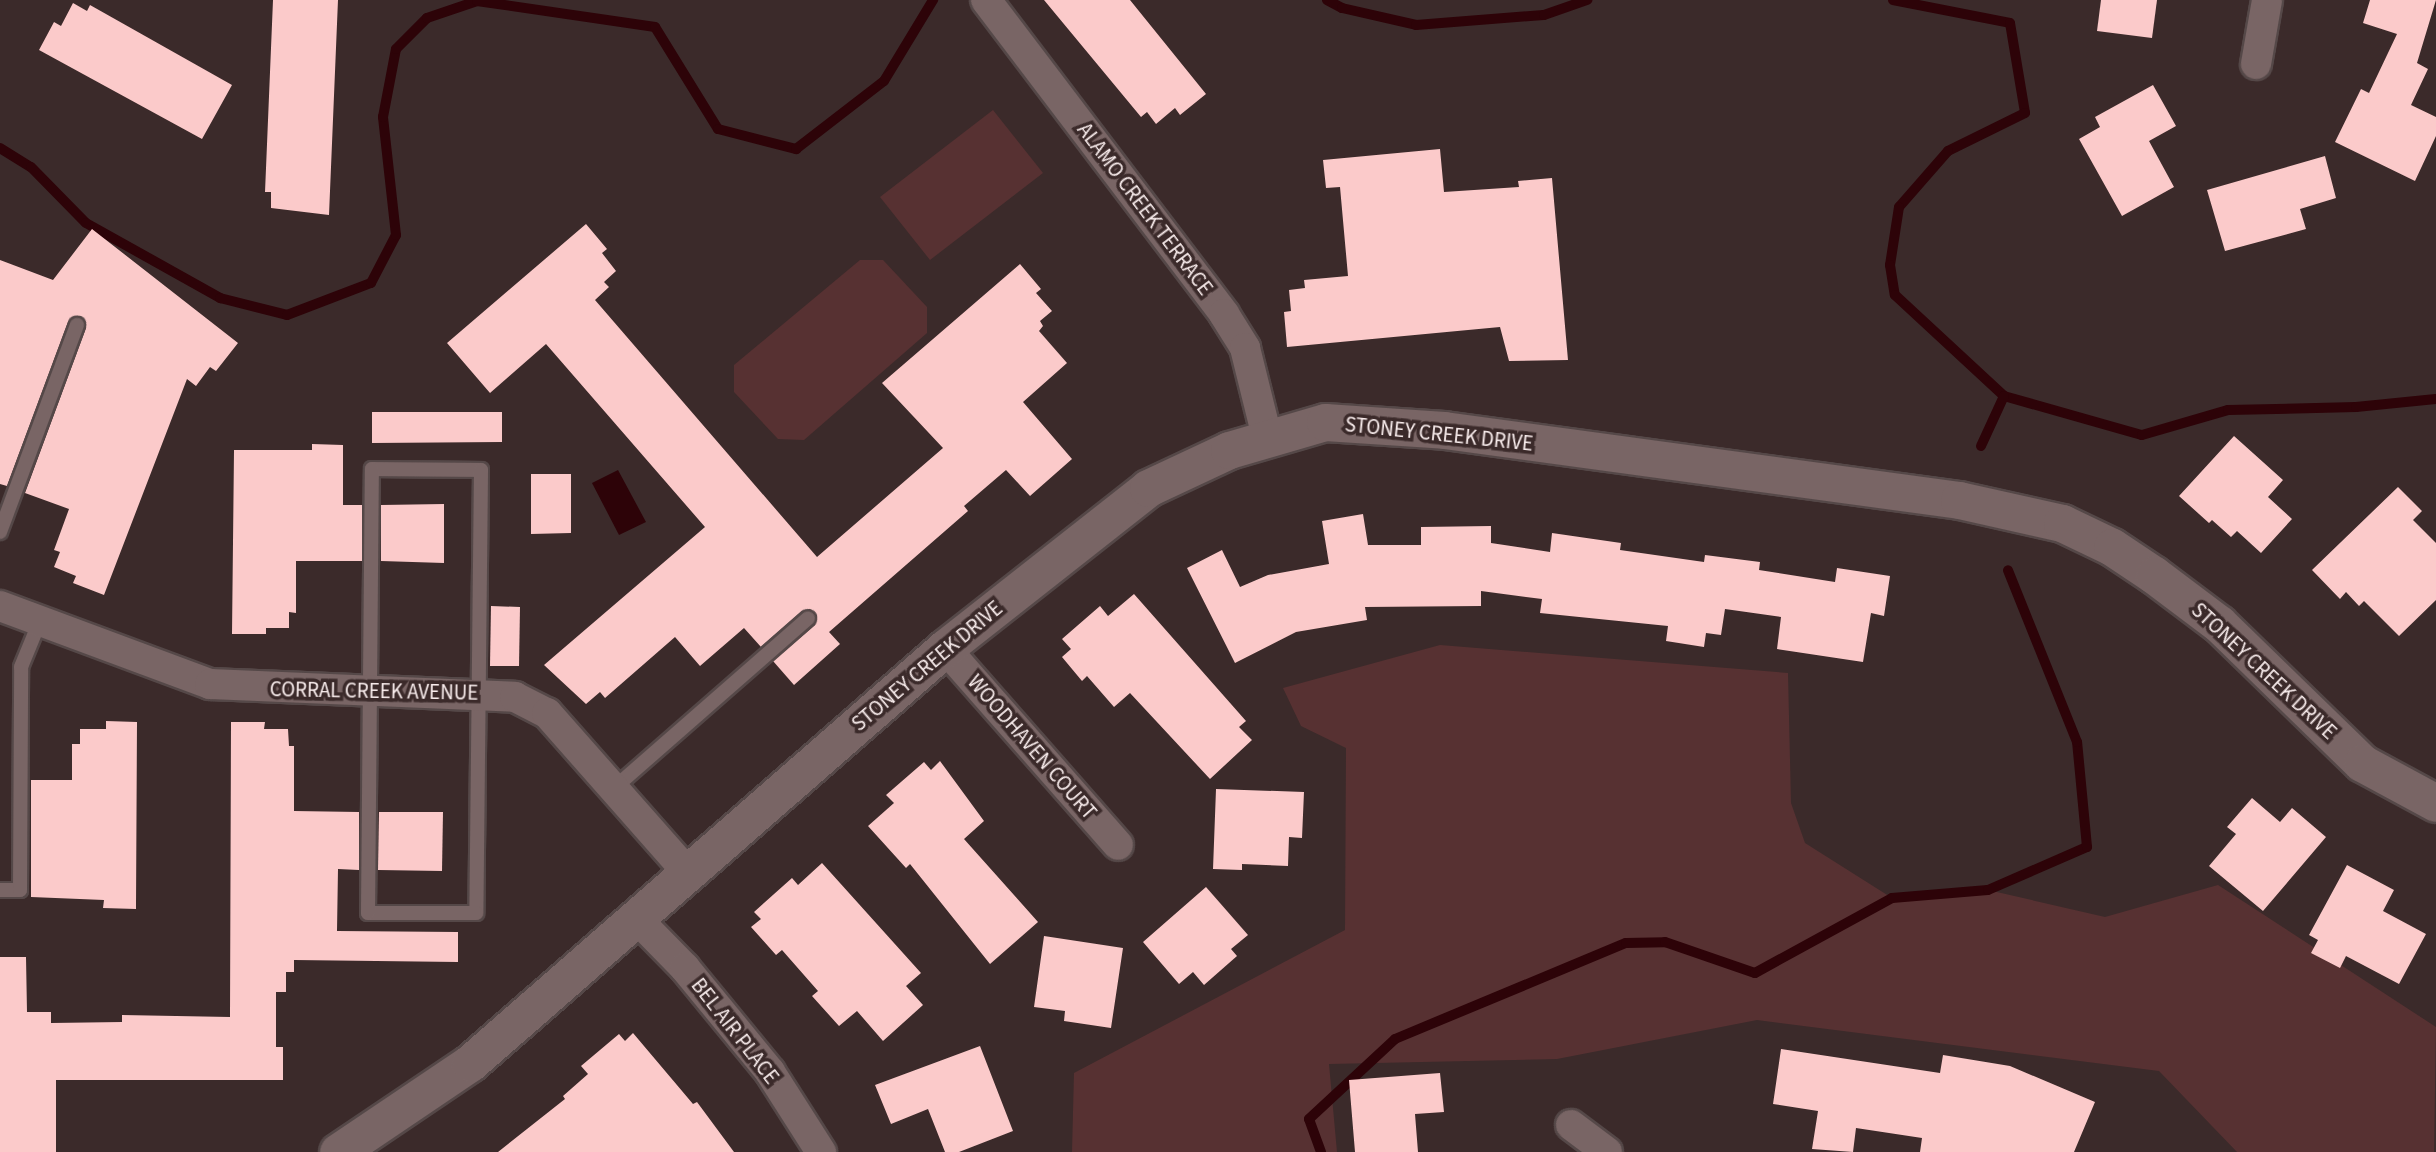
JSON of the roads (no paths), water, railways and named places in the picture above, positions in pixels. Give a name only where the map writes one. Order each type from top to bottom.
[{"type":"street","name":"ALAMO CREEK TERRACE","points":[[986,0],[1224,314],[1245,348],[1267,437]]},
{"type":"street","points":[[2256,64],[2267,0]]},
{"type":"street","name":"STONEY CREEK DRIVE","points":[[338,1152],[470,1063],[945,648],[1148,488],[1267,437],[1325,422],[1444,430],[1959,500],[2062,523],[2112,547],[2154,575],[2218,624],[2362,763],[2436,803]]},
{"type":"street","name":"CORRAL CREEK AVENUE","points":[[0,606],[210,684],[479,693],[515,697],[547,713],[687,872]]},
{"type":"street","name":"WOODHAVEN COURT","points":[[945,648],[1118,845]]},
{"type":"street","name":"BEL AIR PLACE","points":[[637,919],[685,968],[770,1072],[821,1152]]},
{"type":"street","points":[[1571,1125],[1607,1152]]},
{"type":"lane","points":[[0,532],[77,326]]},
{"type":"lane","points":[[373,469],[481,470],[476,914],[368,912],[370,691],[373,469]]},
{"type":"lane","points":[[613,789],[808,618]]},
{"type":"lane","points":[[0,890],[20,890],[21,667],[40,621]]},
{"type":"waterway","points":[[0,148],[31,167],[86,223],[220,298],[287,315],[371,283],[396,235],[383,117],[396,49],[427,18],[477,1],[655,27],[718,129],[796,149],[884,81],[933,0]]},
{"type":"waterway","points":[[1327,0],[1342,8],[1416,25],[1544,15],[1587,0]]},
{"type":"waterway","points":[[1893,0],[2010,23],[2025,113],[1948,151],[1899,207],[1890,265],[1895,295],[2004,396],[2142,435],[2228,410],[2356,407],[2436,399]]},
{"type":"waterway","points":[[1981,446],[2004,396]]},
{"type":"waterway","points":[[1321,1152],[1309,1119],[1395,1039],[1626,943],[1665,942],[1755,973],[1892,898],[1988,890],[2087,847],[2077,742],[2008,570]]}]
